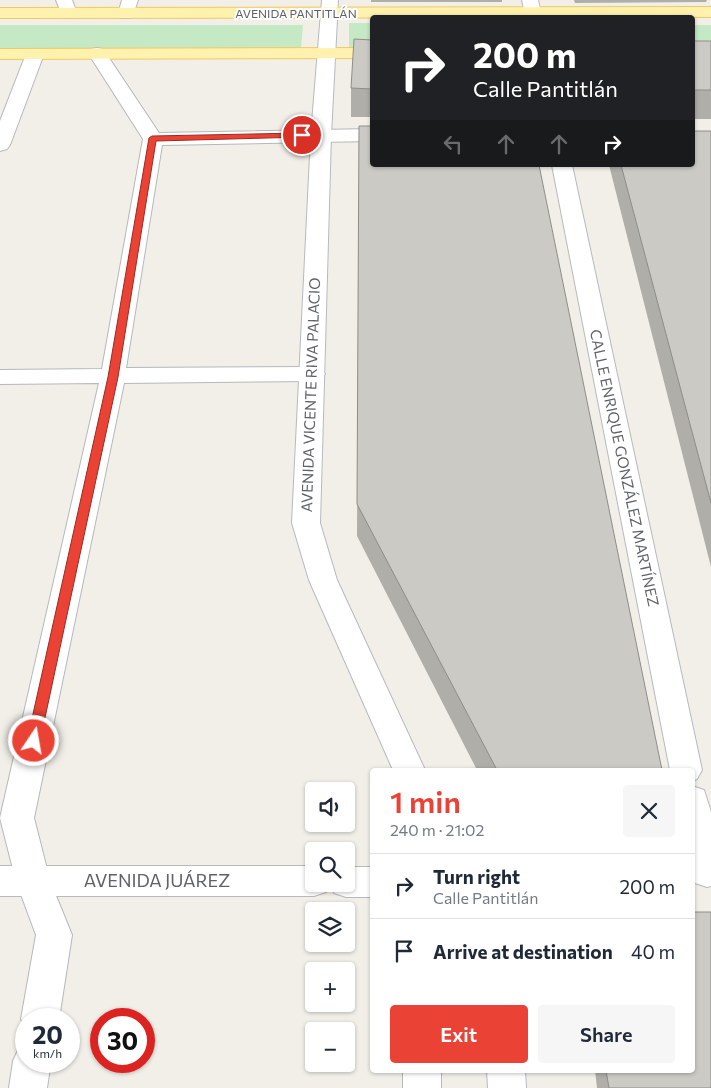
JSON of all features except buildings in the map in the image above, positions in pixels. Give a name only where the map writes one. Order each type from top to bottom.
[{"type":"main road","name":"AVENIDA PANTITLÁN","points":[[0,13],[66,7],[329,7],[711,12]]},
{"type":"main road","points":[[0,54],[370,53]]},
{"type":"street","name":"AVENIDA VICENTE RIVA PALACIO","points":[[329,7],[321,135],[306,523],[323,580],[408,768]]},
{"type":"street","points":[[42,1008],[54,935],[17,881],[17,818],[113,377],[152,138],[97,53]]},
{"type":"street","points":[[0,145],[35,54]]},
{"type":"street","points":[[152,138],[370,135]]},
{"type":"street","name":"CALLE ENRIQUE GONZÁLEZ MARTÍNEZ","points":[[562,167],[686,768]]},
{"type":"street","points":[[0,377],[313,374]]},
{"type":"street","points":[[695,818],[704,872]]},
{"type":"street","name":"AVENIDA JUÁREZ","points":[[17,881],[305,882]]},
{"type":"street","points":[[355,882],[370,882]]},
{"type":"street","points":[[28,1088],[30,1073]]},
{"type":"street","points":[[422,1073],[422,1088]]},
{"type":"street","points":[[506,1073],[507,1088]]},
{"type":"green space","points":[[349,23],[370,23],[370,50],[349,50]]},
{"type":"green space","points":[[0,25],[303,25],[301,48],[0,48]]},
{"type":"green space","points":[[695,25],[711,25],[711,49],[695,49]]},
{"type":"route","points":[[34,741],[113,377],[152,138],[302,135]]}]
